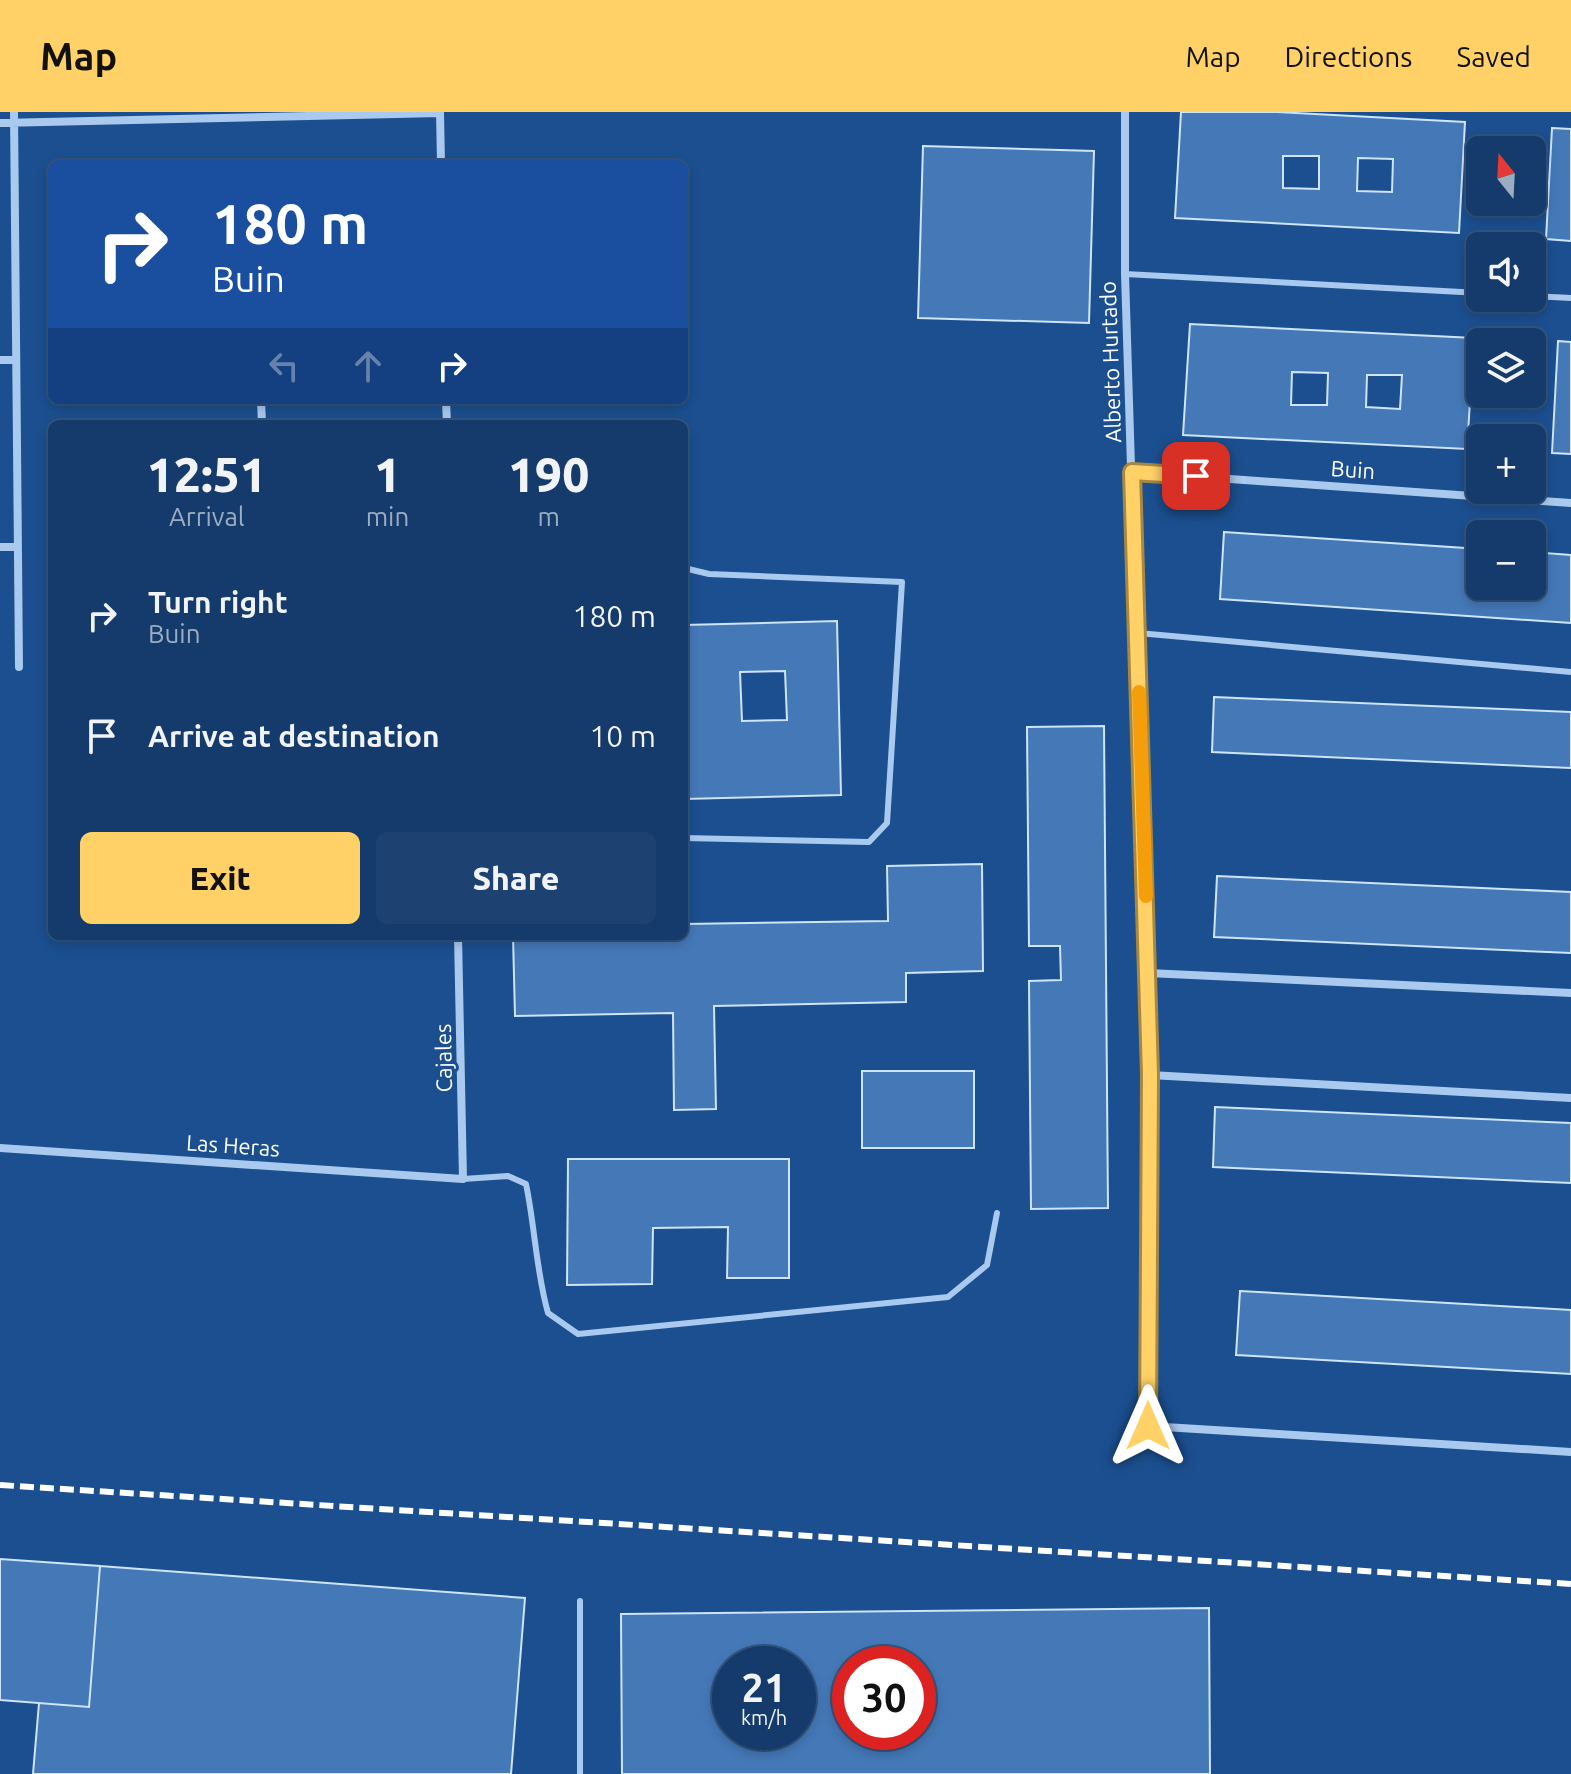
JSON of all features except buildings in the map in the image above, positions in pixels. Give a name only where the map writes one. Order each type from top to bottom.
[{"type":"street","name":"Alberto Hurtado","points":[[1125,112],[1125,274],[1150,1075],[1148,1426],[1571,1452]]},
{"type":"street","points":[[0,123],[14,117],[440,113],[441,160]]},
{"type":"street","points":[[14,117],[19,667]]},
{"type":"street","points":[[0,360],[16,360]]},
{"type":"street","name":"Buin","points":[[1132,472],[1571,503]]},
{"type":"street","points":[[0,547],[17,547]]},
{"type":"street","name":"Cajales","points":[[458,940],[463,1179]]},
{"type":"street","points":[[1148,973],[1571,993]]},
{"type":"street","points":[[1150,1075],[1571,1098]]},
{"type":"street","name":"Las Heras","points":[[0,1148],[463,1179]]},
{"type":"lane","points":[[1125,274],[1466,292]]},
{"type":"lane","points":[[1546,297],[1571,298]]},
{"type":"lane","points":[[688,569],[709,574],[902,582],[887,823],[869,842],[688,838]]},
{"type":"lane","points":[[1138,633],[1571,672]]},
{"type":"lane","points":[[463,1179],[508,1176],[526,1184],[534,1224],[538,1275],[548,1313],[578,1334],[948,1297],[987,1265],[997,1213]]},
{"type":"lane","points":[[580,1601],[580,1774]]},
{"type":"railway","points":[[0,1485],[1571,1584]]},
{"type":"slow traffic","points":[[1139,692],[1146,896]]},
{"type":"route","points":[[1148,1426],[1150,1075],[1132,472],[1196,476]]}]
